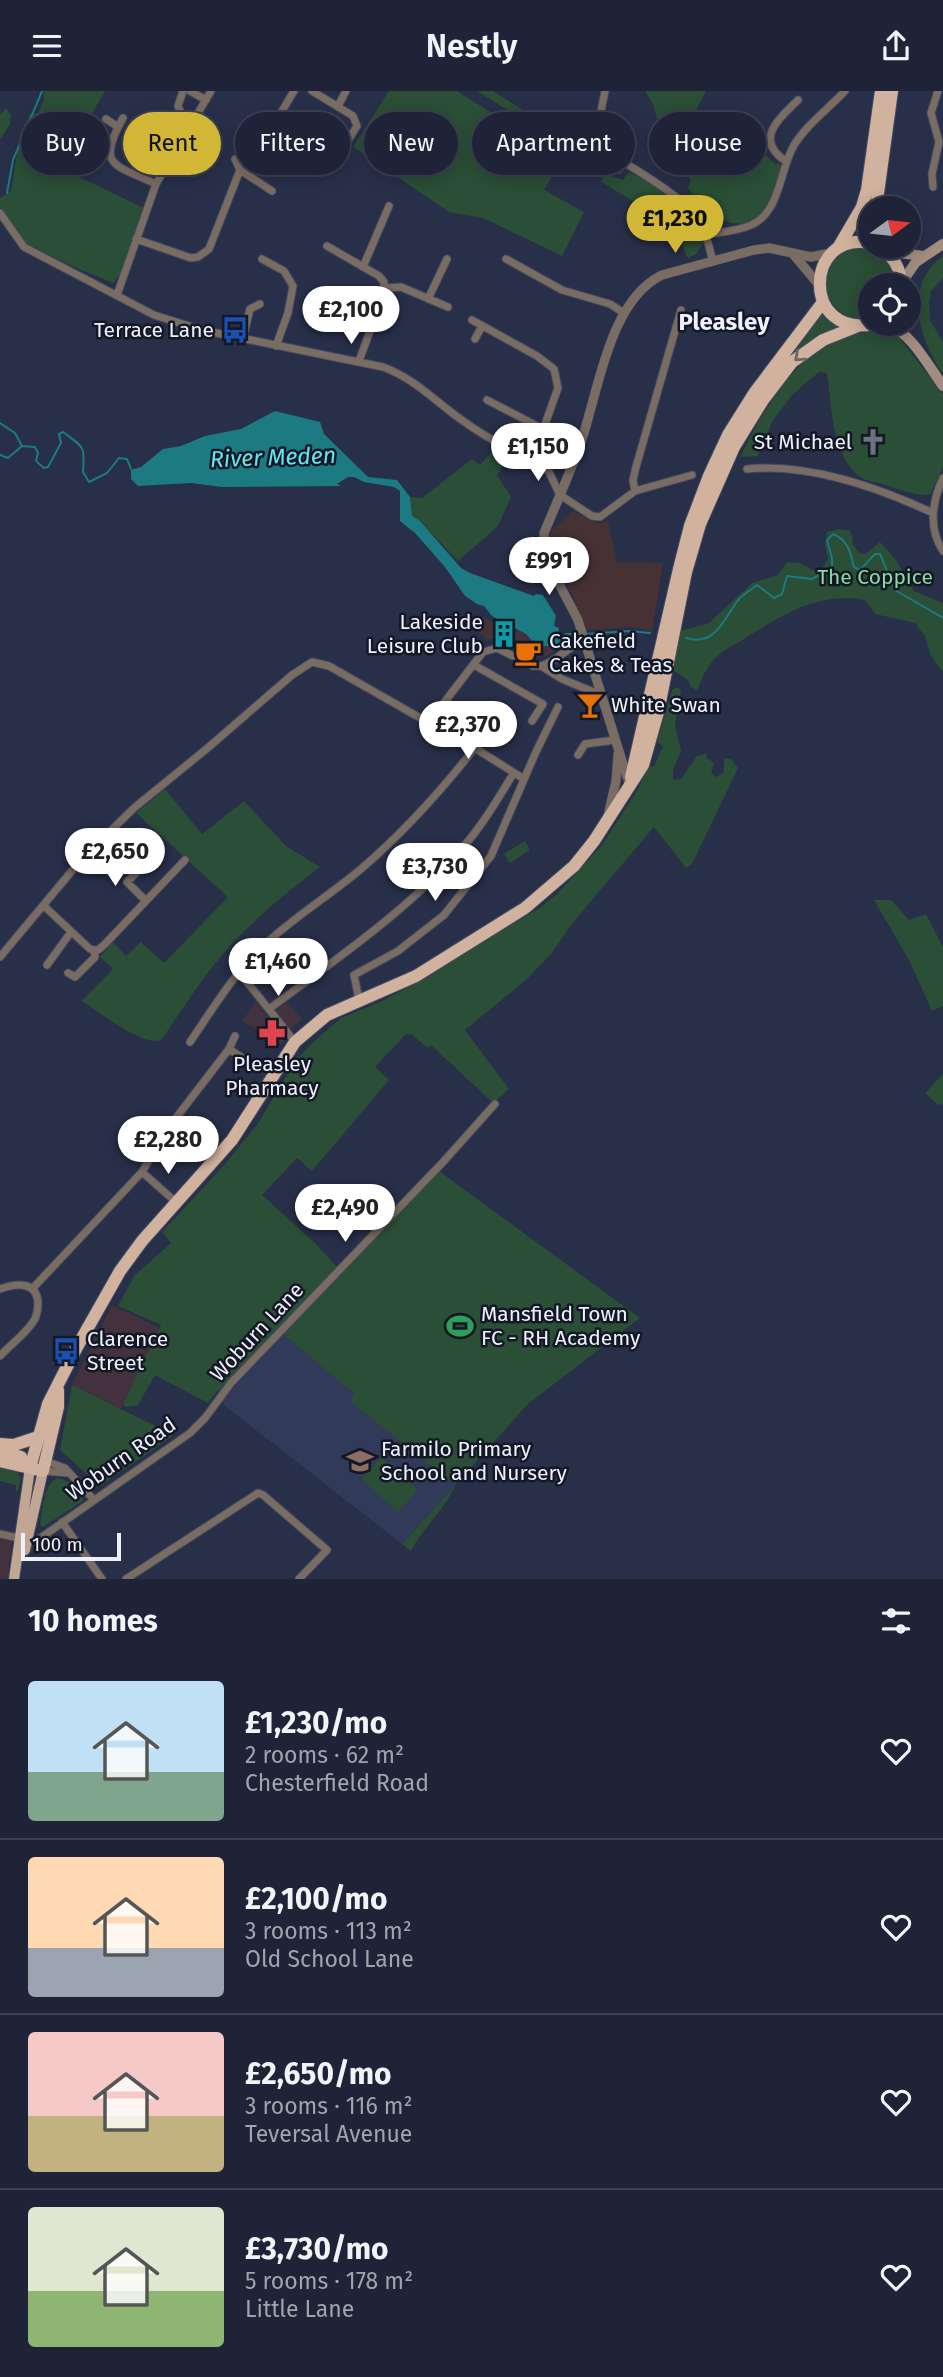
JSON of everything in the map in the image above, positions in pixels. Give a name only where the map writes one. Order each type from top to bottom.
[{"type":"highway","points":[[858,325],[839,320],[831,314],[823,302],[819,285],[823,265],[835,251],[862,207],[867,190],[881,91]]},
{"type":"highway","points":[[878,196],[892,91]]},
{"type":"highway","points":[[835,251],[858,242]]},
{"type":"highway","points":[[629,785],[681,558],[709,476],[728,435],[755,392],[823,302]]},
{"type":"highway","points":[[38,1465],[38,1437],[48,1404],[121,1270],[142,1241],[232,1140],[295,1042],[316,1022],[416,976],[525,908],[574,866],[606,823],[643,765],[658,712],[686,572],[700,524],[734,447],[763,400],[792,362],[823,340],[858,325]]},
{"type":"highway","points":[[38,1465],[58,1407],[58,1386]]},
{"type":"highway","points":[[0,1444],[14,1445],[38,1437]]},
{"type":"highway","points":[[0,1451],[38,1465]]},
{"type":"highway","points":[[0,1461],[38,1465]]},
{"type":"main road","points":[[910,273],[922,256],[943,244]]},
{"type":"main road","points":[[904,336],[943,386]]},
{"type":"main road","points":[[909,336],[911,343]]},
{"type":"main road","points":[[14,1579],[38,1465]]},
{"type":"main road","points":[[21,1579],[23,1539]]},
{"type":"street","points":[[181,112],[178,106],[183,91]]},
{"type":"street","points":[[190,91],[206,100]]},
{"type":"street","points":[[199,112],[211,91]]},
{"type":"street","points":[[280,112],[294,91]]},
{"type":"street","points":[[312,91],[347,112]]},
{"type":"street","points":[[338,106],[346,91]]},
{"type":"street","points":[[605,91],[596,136],[592,143],[657,184],[684,205],[701,222],[713,261]]},
{"type":"street","points":[[705,235],[754,224],[765,213],[775,196],[792,148],[845,91]]},
{"type":"street","points":[[933,187],[932,174],[939,142],[931,113],[938,91]]},
{"type":"street","points":[[787,162],[772,148],[769,137],[772,128],[798,100]]},
{"type":"street","points":[[350,114],[357,126],[350,137]]},
{"type":"street","points":[[123,118],[110,142],[110,158],[115,165],[156,184]]},
{"type":"street","points":[[109,121],[118,127]]},
{"type":"street","points":[[117,295],[161,175]]},
{"type":"street","points":[[136,239],[191,258],[204,254],[209,249],[238,175]]},
{"type":"street","points":[[248,175],[272,191]]},
{"type":"street","points":[[363,267],[389,212]]},
{"type":"street","points":[[0,213],[24,247],[155,315],[202,330],[359,361],[403,375],[461,420],[533,458],[549,472],[560,495],[592,516],[600,517],[635,491],[692,475]]},
{"type":"street","points":[[327,246],[379,277],[384,288],[359,361]]},
{"type":"street","points":[[629,785],[580,628],[549,568],[543,545],[544,533],[574,463],[608,352],[624,313],[649,282],[677,270],[754,250],[769,248],[811,257],[835,251]]},
{"type":"street","points":[[794,255],[819,285]]},
{"type":"street","points":[[428,299],[440,265],[447,258]]},
{"type":"street","points":[[262,259],[284,271],[293,286],[288,313],[276,346]]},
{"type":"street","points":[[510,263],[562,290],[610,304],[624,313]]},
{"type":"street","points":[[384,288],[401,287],[448,307]]},
{"type":"street","points":[[243,339],[250,309],[260,304]]},
{"type":"street","points":[[635,491],[633,480],[636,467],[681,310]]},
{"type":"street","points":[[472,320],[537,356],[554,369],[558,388],[533,458]]},
{"type":"street","points":[[475,339],[482,326]]},
{"type":"street","points":[[487,400],[498,401],[543,429]]},
{"type":"street","points":[[533,458],[574,463]]},
{"type":"street","points":[[747,469],[792,469],[837,478],[933,513]]},
{"type":"street","points":[[943,478],[937,491],[933,513],[934,530],[943,551]]},
{"type":"street","points":[[0,957],[81,860],[134,808],[305,666],[319,662],[347,675],[422,719],[433,717],[483,652],[497,648],[533,666],[541,666],[549,664],[571,646],[584,640]]},
{"type":"street","points":[[474,665],[543,704],[532,721]]},
{"type":"street","points":[[541,666],[562,679],[596,693],[600,692]]},
{"type":"street","points":[[359,1000],[354,975],[398,951],[444,915],[491,856],[558,707]]},
{"type":"street","points":[[433,717],[443,728],[524,779]]},
{"type":"street","points":[[578,755],[585,744],[615,740]]},
{"type":"street","points":[[190,1041],[239,972],[260,949],[362,868],[408,825],[474,748]]},
{"type":"street","points":[[606,823],[616,781],[618,752]]},
{"type":"street","points":[[269,1009],[379,927],[427,885],[493,808],[513,774]]},
{"type":"street","points":[[44,906],[90,949],[98,950],[185,860]]},
{"type":"street","points":[[136,873],[127,882],[146,901]]},
{"type":"street","points":[[47,965],[71,932]]},
{"type":"street","points":[[68,973],[75,977],[95,957],[94,950]]},
{"type":"street","points":[[239,972],[295,1042]]},
{"type":"street","points":[[33,1288],[142,1172],[169,1127],[229,1049],[235,1036]]},
{"type":"street","points":[[229,1049],[242,1057]]},
{"type":"street","name":"Woburn Lane","points":[[217,1401],[495,1104]]},
{"type":"street","points":[[142,1172],[177,1203]]},
{"type":"street","points":[[0,1289],[27,1285],[37,1293],[37,1316],[0,1356]]},
{"type":"street","name":"Woburn Road","points":[[39,1539],[190,1433],[217,1401]]},
{"type":"street","points":[[38,1465],[65,1468],[94,1500]]},
{"type":"street","points":[[126,1579],[258,1493],[327,1550],[299,1579]]},
{"type":"street","points":[[62,1523],[102,1579]]},
{"type":"street","points":[[0,1534],[23,1539]]},
{"type":"shaded area","points":[[573,511],[599,523],[608,521],[617,562],[663,563],[652,631],[631,627],[587,630],[572,594],[554,564],[548,539],[552,530]]},
{"type":"shaded area","points":[[482,616],[501,628],[494,639],[486,639],[474,628]]},
{"type":"shaded area","points":[[502,626],[515,634],[518,630],[555,650],[548,656],[534,657],[532,660],[494,639]]},
{"type":"shaded area","points":[[256,1002],[271,1021],[277,1010],[287,1002],[302,1019],[281,1044],[242,1021]]},
{"type":"shaded area","points":[[112,1305],[160,1328],[121,1409],[72,1385]]},
{"type":"shaded area","name":"Farmilo Primary School and Nursery","points":[[283,1334],[356,1394],[351,1401],[455,1485],[402,1544],[225,1406],[222,1400]]},
{"type":"shaded area","points":[[0,1539],[12,1541],[7,1579],[0,1579]]},
{"type":"green space","points":[[43,91],[105,91],[93,112],[38,112],[44,100]]},
{"type":"green space","points":[[389,91],[457,91],[490,112],[472,112],[472,175],[553,175],[544,190],[584,212],[562,256],[483,218],[449,212],[394,175],[458,175],[458,112],[376,112]]},
{"type":"green space","points":[[477,91],[493,91],[526,112],[510,112]]},
{"type":"green space","points":[[645,91],[706,91],[695,112],[655,112]]},
{"type":"green space","points":[[6,108],[11,115],[10,124],[0,140],[0,115]]},
{"type":"green space","points":[[364,130],[364,154],[353,147]]},
{"type":"green space","points":[[21,132],[21,175],[75,175],[144,208],[122,272],[113,283],[24,242],[0,207],[0,198],[11,191]]},
{"type":"green space","points":[[766,155],[776,165],[779,162],[782,168],[767,204],[757,216],[747,222],[725,221],[715,216],[688,188],[691,181],[687,175],[766,175]]},
{"type":"green space","points":[[604,175],[623,180],[627,175],[635,175],[653,185],[683,210],[698,231],[703,244],[696,254],[688,258],[682,245],[684,231],[601,182]]},
{"type":"green space","points":[[858,248],[858,259],[884,259],[893,273],[858,273],[858,318],[841,312],[826,290],[825,277],[829,265],[837,255]]},
{"type":"green space","points":[[943,256],[943,278],[931,291],[929,303],[930,320],[943,342],[943,374],[927,345],[921,324],[921,287],[930,268]]},
{"type":"green space","points":[[823,313],[832,323],[842,328],[813,340],[788,359],[787,358]]},
{"type":"green space","points":[[854,334],[898,336],[943,394],[943,467],[930,495],[911,493],[867,480],[852,469],[844,458],[835,430],[827,373],[819,372],[793,394],[773,420],[758,456],[740,457],[756,426],[788,378],[814,353],[835,340]]},
{"type":"green space","points":[[496,447],[511,454],[497,475],[511,497],[498,526],[458,561],[412,516],[410,497],[422,498],[472,459],[480,465]]},
{"type":"green space","name":"The Coppice","points":[[839,529],[850,531],[852,543],[859,553],[865,554],[880,542],[896,560],[914,591],[943,603],[943,673],[930,654],[925,636],[915,623],[875,614],[865,600],[847,598],[830,599],[798,609],[724,651],[710,665],[697,691],[690,686],[688,680],[673,670],[680,631],[709,623],[752,583],[778,575],[787,562],[800,563],[816,572],[828,559],[825,544],[827,532]]},
{"type":"green space","points":[[678,687],[681,690],[675,725],[681,751],[673,770],[673,780],[681,779],[697,756],[707,753],[706,757],[714,763],[711,774],[717,777],[724,772],[724,758],[731,759],[738,768],[692,864],[686,868],[654,827],[574,921],[551,954],[527,979],[465,1030],[509,1089],[493,1103],[432,1046],[427,1047],[412,1035],[406,1034],[375,1067],[389,1080],[312,1171],[297,1158],[262,1195],[315,1243],[337,1267],[334,1272],[208,1403],[155,1375],[138,1405],[126,1407],[123,1404],[161,1325],[118,1306],[134,1276],[171,1243],[162,1232],[225,1164],[259,1122],[295,1061],[341,1018],[382,1001],[428,977],[541,907],[558,893],[602,845],[637,791],[648,767],[654,766],[663,746],[657,742],[672,690]]},
{"type":"green space","points":[[165,789],[202,834],[244,801],[286,846],[320,867],[276,902],[235,941],[203,979],[161,1040],[153,1041],[133,1034],[82,1001],[113,969],[100,957],[113,942],[126,956],[141,942],[164,963],[228,897],[136,813]]},
{"type":"green space","points":[[525,841],[530,850],[510,863],[504,854]]},
{"type":"green space","points":[[874,900],[891,900],[909,920],[926,914],[943,947],[943,1006],[932,1011],[909,960]]},
{"type":"green space","points":[[943,1074],[943,1104],[938,1105],[925,1093]]},
{"type":"green space","name":"Mansfield Town FC - RH Academy","points":[[439,1171],[640,1318],[528,1404],[455,1485],[350,1401],[355,1394],[283,1334]]},
{"type":"green space","points":[[72,1385],[173,1436],[100,1486],[60,1450]]},
{"type":"green space","points":[[381,1457],[418,1490],[398,1512],[361,1479]]},
{"type":"green space","points":[[0,1466],[17,1471],[21,1479],[16,1492],[16,1485],[0,1481]]},
{"type":"green space","points":[[57,1478],[74,1486],[83,1501],[43,1527],[40,1524],[44,1498],[52,1481]]},
{"type":"green space","points":[[455,1485],[446,1502],[411,1551],[402,1544]]},
{"type":"water","points":[[275,411],[320,422],[324,434],[368,477],[397,480],[410,497],[412,516],[420,521],[461,568],[534,596],[543,595],[556,616],[554,626],[559,628],[557,638],[560,641],[555,650],[548,646],[537,646],[526,634],[492,616],[484,606],[465,596],[445,567],[415,533],[400,521],[400,491],[394,487],[364,482],[354,477],[348,477],[337,484],[341,486],[222,487],[191,483],[138,486],[131,479],[131,470],[141,467],[163,449],[181,446],[205,436],[241,429]]},
{"type":"waterway","points":[[7,193],[13,160],[42,91]]},
{"type":"waterway","points":[[0,423],[15,433],[22,446]]},
{"type":"waterway","name":"River Meden","points":[[0,455],[8,458],[22,446],[35,447],[38,453],[36,461],[44,468],[48,467],[61,443],[59,434],[63,432],[82,448],[83,472],[89,482],[107,473],[119,458],[127,459],[131,469]]},
{"type":"waterway","name":"River Meden","points":[[686,638],[696,640],[712,635],[739,599],[757,585],[774,598],[782,594],[787,576],[812,579],[832,568],[827,540],[833,534],[845,543],[854,567],[860,570],[875,554],[880,554],[895,590],[943,618]]},
{"type":"waterway","name":"River Meden","points":[[585,634],[630,631],[650,633]]},
{"type":"waterway","name":"River Meden","points":[[560,640],[566,634],[579,634]]},
{"type":"place","name":"Terrace Lane","points":[[235,330]]},
{"type":"place","name":"St Michael","points":[[873,442]]},
{"type":"place","name":"Lakeside Leisure Club","points":[[504,634]]},
{"type":"place","name":"Cakefield Cakes & Teas","points":[[528,653]]},
{"type":"place","name":"White Swan","points":[[590,705]]},
{"type":"place","name":"Pleasley Pharmacy","points":[[272,1033]]},
{"type":"place","name":"Mansfield Town FC - RH Academy","points":[[460,1326]]},
{"type":"place","name":"Clarence Street","points":[[66,1351]]},
{"type":"place","name":"Farmilo Primary School and Nursery","points":[[360,1461]]},
{"type":"district","name":"Pleasley","points":[[724,322]]}]
